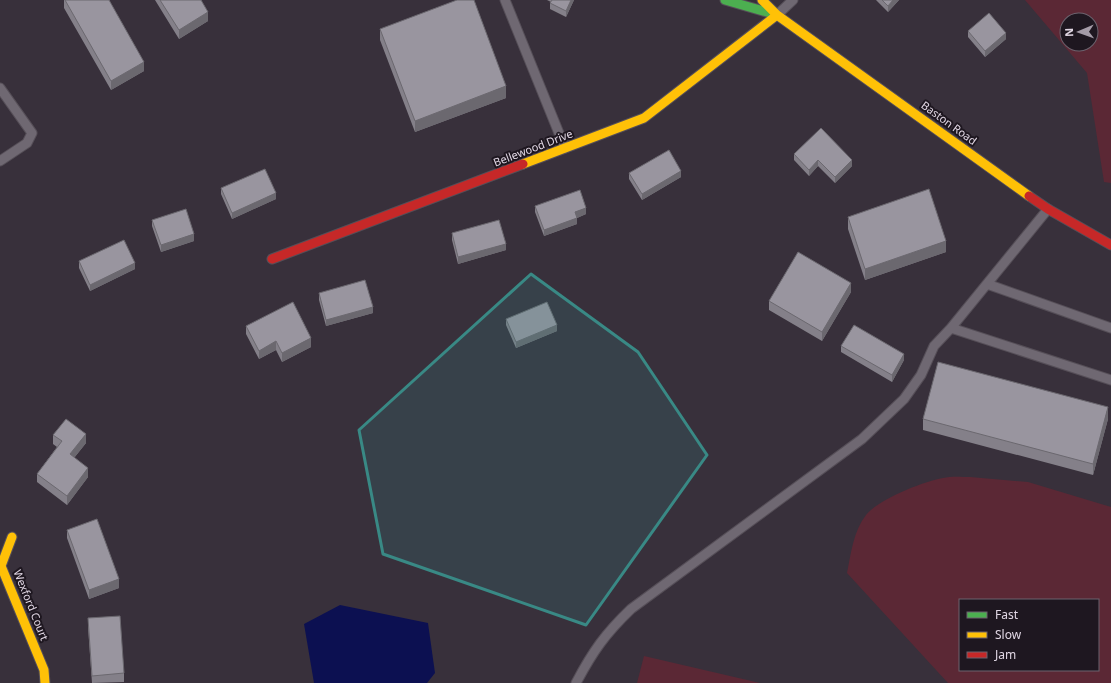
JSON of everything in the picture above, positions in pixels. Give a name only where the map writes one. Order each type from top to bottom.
[{"type":"street","name":"Baston Road","points":[[726,0],[777,15]]},
{"type":"street","name":"Baston Road","points":[[762,0],[777,15],[1048,209],[1111,245]]},
{"type":"street","name":"Bellewood Drive","points":[[272,259],[644,118],[777,15]]},
{"type":"street","name":"Wexford Court","points":[[12,537],[1,566],[44,670],[45,683]]},
{"type":"lane","points":[[505,0],[565,148]]},
{"type":"lane","points":[[777,15],[793,0]]},
{"type":"lane","points":[[0,88],[32,133],[27,143],[0,161]]},
{"type":"lane","points":[[576,683],[591,654],[610,629],[631,609],[862,439],[904,399],[922,375],[934,346],[951,328],[1048,209]]},
{"type":"lane","points":[[987,284],[1111,328]]},
{"type":"lane","points":[[951,328],[1111,380]]},
{"type":"highlighted area","points":[[531,274],[638,352],[707,455],[586,625],[383,554],[359,430]]},
{"type":"shaded area","points":[[1025,0],[1111,0],[1111,183],[1104,182],[1087,73],[1069,52],[1099,52],[1099,12],[1059,12],[1059,40]]},
{"type":"shaded area","points":[[946,477],[1028,482],[1111,507],[1111,683],[948,683],[847,573],[855,536],[866,515],[872,509],[891,497],[924,483]]},
{"type":"shaded area","points":[[340,605],[428,623],[435,673],[427,683],[314,683],[304,624]]},
{"type":"shaded area","points":[[644,656],[760,683],[637,683]]},
{"type":"building","points":[[65,0],[109,0],[144,62],[111,81]]},
{"type":"building","points":[[160,0],[201,0],[208,12],[179,30]]},
{"type":"building","points":[[457,0],[474,0],[506,86],[415,121],[380,29]]},
{"type":"building","points":[[552,0],[571,0],[566,11],[550,3]]},
{"type":"building","points":[[882,0],[893,0],[888,6]]},
{"type":"building","points":[[989,13],[1006,33],[985,51],[968,31]]},
{"type":"building","points":[[821,128],[852,160],[835,177],[818,160],[809,170],[794,154]]},
{"type":"building","points":[[669,150],[681,171],[642,194],[629,173]]},
{"type":"building","points":[[265,169],[276,193],[232,213],[221,188]]},
{"type":"building","points":[[929,189],[946,241],[865,269],[848,217]]},
{"type":"building","points":[[580,190],[586,208],[575,212],[577,218],[544,230],[535,206]]},
{"type":"building","points":[[186,209],[194,234],[161,245],[152,220]]},
{"type":"building","points":[[499,220],[506,244],[458,257],[452,233]]},
{"type":"building","points":[[124,240],[135,263],[90,285],[79,261]]},
{"type":"building","points":[[798,252],[851,283],[822,332],[769,301]]},
{"type":"building","points":[[365,280],[373,307],[326,320],[319,293]]},
{"type":"building","points":[[293,302],[311,338],[282,353],[276,341],[259,351],[246,326]]},
{"type":"building","points":[[547,302],[557,325],[516,342],[506,319]]},
{"type":"building","points":[[854,325],[904,354],[892,375],[841,346]]},
{"type":"building","points":[[938,362],[1108,407],[1093,464],[923,419]]},
{"type":"building","points":[[66,419],[86,434],[70,454],[88,468],[67,496],[37,474],[62,441],[53,435]]},
{"type":"building","points":[[97,519],[119,579],[89,590],[67,530]]},
{"type":"building","points":[[120,616],[124,673],[92,676],[88,618]]},
{"type":"traffic: fast","points":[[725,0],[777,15]]},
{"type":"traffic: slow","points":[[762,0],[777,15],[1029,196]]},
{"type":"traffic: slow","points":[[523,164],[644,118],[777,15]]},
{"type":"traffic: slow","points":[[12,537],[1,566],[44,670],[45,683]]},
{"type":"traffic: jam","points":[[272,259],[523,164]]},
{"type":"traffic: jam","points":[[1029,196],[1048,209],[1111,245]]}]
